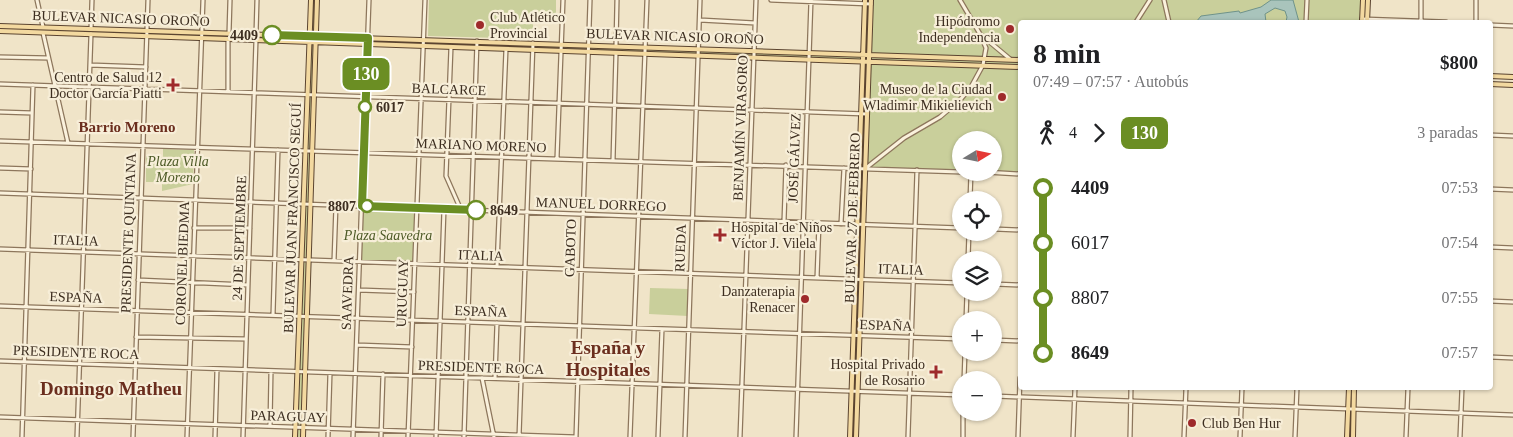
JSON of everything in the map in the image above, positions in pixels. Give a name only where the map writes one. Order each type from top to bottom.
[{"type":"main road","name":"BULEVAR JUAN FRANCISCO SEGUÍ","points":[[295,437],[311,0]]},
{"type":"main road","name":"BULEVAR JUAN FRANCISCO SEGUÍ","points":[[303,437],[317,0]]},
{"type":"main road","points":[[1363,0],[1365,20]]},
{"type":"main road","points":[[1365,20],[1368,0]]},
{"type":"main road","name":"BULEVAR 27 DE FEBRERO","points":[[850,437],[865,2]]},
{"type":"main road","name":"BULEVAR 27 DE FEBRERO","points":[[856,437],[871,2]]},
{"type":"main road","name":"BULEVAR NICASIO OROÑO","points":[[0,26],[588,44],[1018,60]]},
{"type":"main road","name":"BULEVAR NICASIO OROÑO","points":[[0,31],[561,50],[754,59],[1018,66]]},
{"type":"main road","points":[[1493,76],[1513,77]]},
{"type":"main road","points":[[1493,84],[1513,85]]},
{"type":"main road","points":[[1349,390],[1352,437]]},
{"type":"main road","points":[[1347,437],[1354,390]]},
{"type":"street","points":[[37,0],[42,27]]},
{"type":"street","points":[[91,28],[92,0]]},
{"type":"street","name":"PRESIDENTE QUINTANA","points":[[132,437],[148,0]]},
{"type":"street","name":"CORONEL BIEDMA","points":[[187,437],[203,0]]},
{"type":"street","points":[[228,33],[230,0]]},
{"type":"street","points":[[256,34],[258,0]]},
{"type":"street","name":"SAAVEDRA","points":[[354,437],[369,0]]},
{"type":"street","name":"URUGUAY","points":[[408,437],[425,0]]},
{"type":"street","points":[[557,158],[563,0]]},
{"type":"street","name":"GABOTO","points":[[576,437],[590,0]]},
{"type":"street","points":[[616,45],[617,0]]},
{"type":"street","points":[[630,437],[647,0]]},
{"type":"street","name":"RUEDA","points":[[685,437],[700,0]]},
{"type":"street","name":"BENJAMÍN VIRASORO","points":[[740,437],[756,0]]},
{"type":"street","points":[[771,0],[871,2]]},
{"type":"street","points":[[865,169],[904,138],[950,110],[971,87],[983,65],[986,48],[960,0]]},
{"type":"street","points":[[1137,20],[1150,0]]},
{"type":"street","points":[[1164,0],[1169,20]]},
{"type":"street","points":[[1306,20],[1307,0]]},
{"type":"street","points":[[1421,0],[1421,20]]},
{"type":"street","points":[[1476,0],[1476,20]]},
{"type":"street","name":"JOSÉ GÁLVEZ","points":[[796,437],[811,1]]},
{"type":"street","points":[[700,20],[755,22]]},
{"type":"street","points":[[1493,24],[1513,26]]},
{"type":"street","points":[[43,33],[68,143]]},
{"type":"street","points":[[77,437],[91,34]]},
{"type":"street","points":[[980,34],[1011,59]]},
{"type":"street","points":[[228,39],[228,91]]},
{"type":"street","name":"24 DE SEPTIEMBRE","points":[[244,437],[256,40]]},
{"type":"street","points":[[464,435],[477,41]]},
{"type":"street","points":[[519,436],[533,43]]},
{"type":"street","points":[[451,47],[446,176],[461,210]]},
{"type":"street","points":[[497,266],[506,49]]},
{"type":"street","points":[[613,160],[616,53]]},
{"type":"street","points":[[0,57],[48,58]]},
{"type":"street","points":[[90,66],[146,66]]},
{"type":"street","points":[[1014,66],[1018,69]]},
{"type":"street","name":"BALCARCE","points":[[0,84],[867,114]]},
{"type":"street","points":[[22,437],[33,84]]},
{"type":"street","points":[[0,112],[32,113]]},
{"type":"street","points":[[1493,135],[1513,136]]},
{"type":"street","name":"MARIANO MORENO","points":[[0,141],[952,172]]},
{"type":"street","points":[[273,315],[278,150]]},
{"type":"street","points":[[784,222],[786,165]]},
{"type":"street","points":[[0,168],[31,169]]},
{"type":"street","points":[[841,224],[844,168]]},
{"type":"street","points":[[908,437],[917,170]]},
{"type":"street","points":[[1002,173],[1018,174]]},
{"type":"street","points":[[1493,189],[1513,190]]},
{"type":"street","name":"MANUEL DORREGO","points":[[0,193],[952,228]]},
{"type":"street","points":[[334,261],[336,205]]},
{"type":"street","points":[[436,437],[444,209]]},
{"type":"street","points":[[817,278],[818,223]]},
{"type":"street","points":[[194,228],[250,228]]},
{"type":"street","points":[[1002,229],[1018,230]]},
{"type":"street","points":[[1493,247],[1513,248]]},
{"type":"street","name":"ITALIA","points":[[0,249],[952,283]]},
{"type":"street","points":[[138,280],[248,285]]},
{"type":"street","points":[[1002,284],[1018,285]]},
{"type":"street","points":[[358,290],[414,292]]},
{"type":"street","points":[[1493,301],[1513,302]]},
{"type":"street","name":"ESPAÑA","points":[[0,306],[952,339]]},
{"type":"street","points":[[495,378],[496,323]]},
{"type":"street","points":[[658,437],[662,329]]},
{"type":"street","points":[[136,337],[246,340]]},
{"type":"street","points":[[1002,340],[1018,341]]},
{"type":"street","points":[[357,345],[412,347]]},
{"type":"street","points":[[1493,357],[1513,358]]},
{"type":"street","name":"PRESIDENTE ROCA","points":[[0,361],[952,395]]},
{"type":"street","points":[[214,437],[217,368]]},
{"type":"street","points":[[270,426],[271,370]]},
{"type":"street","points":[[328,437],[330,373]]},
{"type":"street","points":[[381,437],[383,374]]},
{"type":"street","points":[[482,378],[494,436]]},
{"type":"street","points":[[1018,437],[1019,390]]},
{"type":"street","points":[[1073,437],[1075,390]]},
{"type":"street","points":[[1130,437],[1132,390]]},
{"type":"street","points":[[1184,437],[1186,390]]},
{"type":"street","points":[[1240,437],[1242,390]]},
{"type":"street","points":[[1295,437],[1297,390]]},
{"type":"street","points":[[1406,437],[1408,390]]},
{"type":"street","points":[[1460,437],[1462,390]]},
{"type":"street","points":[[1002,396],[1513,414]]},
{"type":"street","name":"PARAGUAY","points":[[0,417],[436,432],[464,435],[576,437]]},
{"type":"street","points":[[963,421],[963,437]]},
{"type":"green space","points":[[311,0],[317,0],[316,36],[863,54],[862,61],[316,42],[303,437],[295,437],[309,42],[0,31],[0,26],[309,36]]},
{"type":"green space","name":"Club Atlético Provincial","points":[[429,0],[556,0],[556,14],[533,15],[533,39],[428,36]]},
{"type":"green space","points":[[871,0],[1368,0],[1367,20],[1018,20],[1018,174],[1002,173],[1002,131],[952,131],[952,172],[865,169]]},
{"type":"green space","name":"Plaza Villa Moreno","points":[[163,149],[194,150],[193,184],[162,191],[162,182],[146,182],[146,156],[163,157]]},
{"type":"green space","name":"Plaza Saavedra","points":[[362,206],[416,208],[415,264],[360,262]]},
{"type":"green space","points":[[650,288],[689,289],[688,316],[649,314]]},
{"type":"water","points":[[1271,0],[1293,0],[1298,20],[1286,20],[1285,11],[1275,8],[1265,14],[1266,20],[1198,20],[1201,16],[1239,11],[1240,13],[1261,7]]},
{"type":"bus line","name":"130","points":[[272,35],[368,38],[362,206],[476,210]]},
{"type":"place","name":"Club Atlético Provincial","points":[[480,25]]},
{"type":"place","name":"Hipódromo Independencia","points":[[1010,29]]},
{"type":"place","name":"4409","points":[[272,35]]},
{"type":"place","name":"Centro de Salud 12 Doctor García Piatti","points":[[173,85]]},
{"type":"place","name":"Museo de la Ciudad Wladimir Mikielievich","points":[[1002,97]]},
{"type":"place","name":"6017","points":[[365,107]]},
{"type":"place","name":"8807","points":[[367,206]]},
{"type":"place","name":"8649","points":[[476,210]]},
{"type":"place","name":"Hospital de Niños Víctor J. Vilela","points":[[720,235]]},
{"type":"place","name":"Danzaterapia Renacer","points":[[805,299]]},
{"type":"place","name":"Hospital Privado de Rosario","points":[[936,372]]},
{"type":"place","name":"Club Ben Hur","points":[[1192,423]]},
{"type":"district","name":"Barrio Moreno","points":[[127,127]]},
{"type":"district","name":"España y Hospitales","points":[[608,358]]},
{"type":"district","name":"Domingo Matheu","points":[[111,388]]}]
